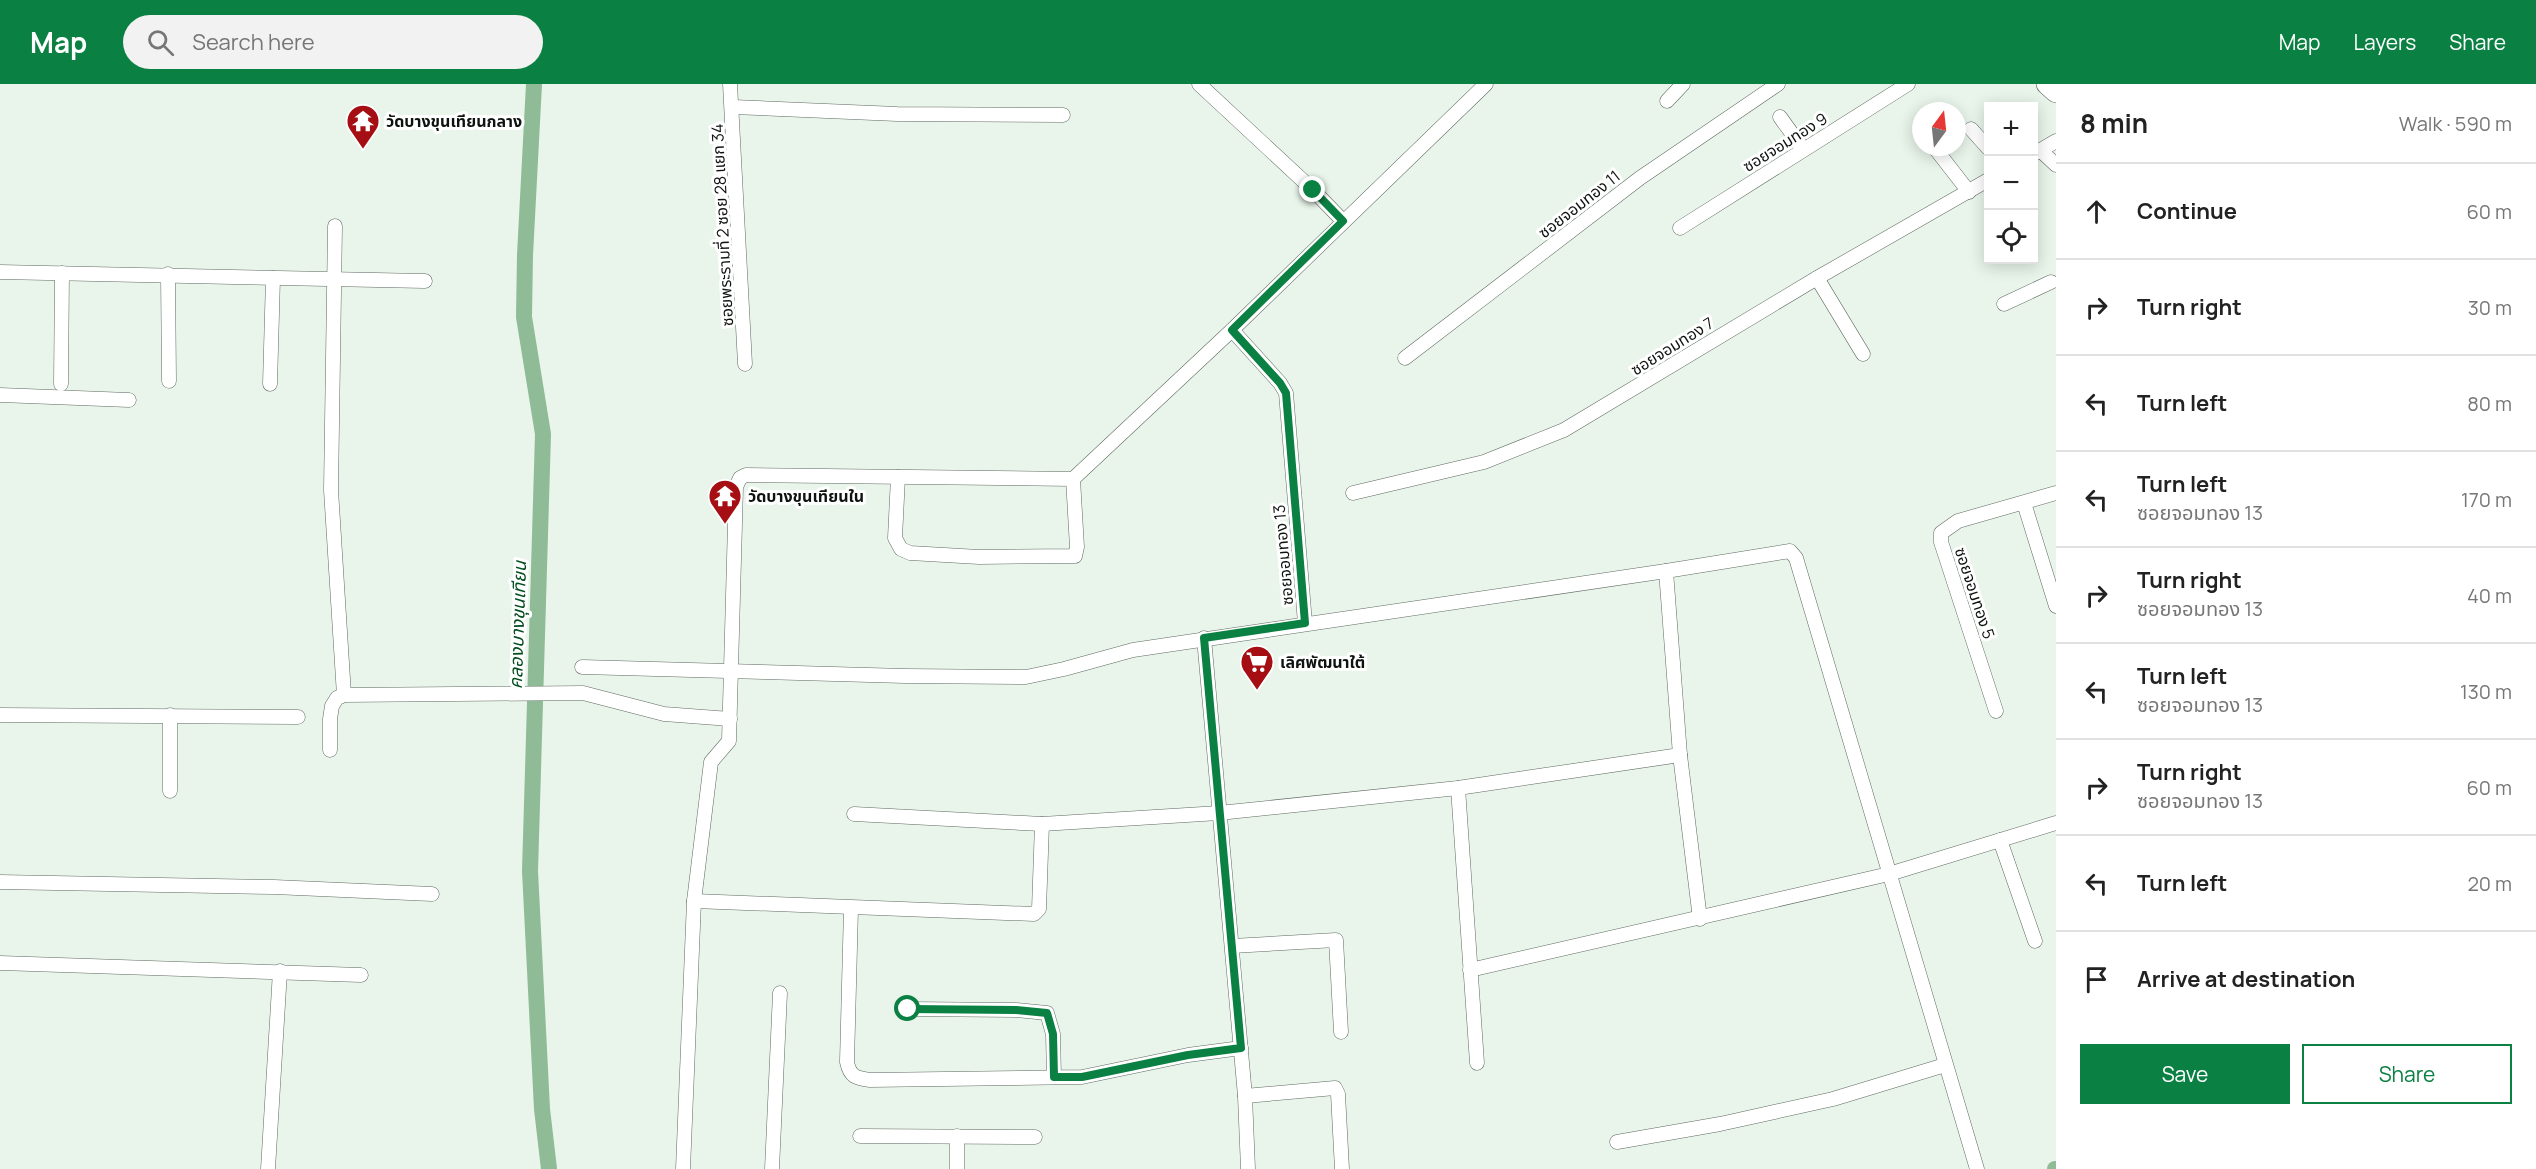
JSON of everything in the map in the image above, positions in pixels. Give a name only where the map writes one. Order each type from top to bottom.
[{"type":"main road","points":[[2047,84],[2056,92]]},
{"type":"street","name":"ซอยพระรามที่ 2 ซอย 28 แยก 34","points":[[730,84],[745,364]]},
{"type":"street","points":[[1199,84],[1343,221]]},
{"type":"street","points":[[1667,100],[1683,84]]},
{"type":"street","name":"ซอยจอมทอง 11","points":[[1405,358],[1640,178],[1778,84]]},
{"type":"street","name":"ซอยจอมทอง 9","points":[[1680,228],[1908,84]]},
{"type":"street","points":[[683,1169],[694,902],[711,762],[719,750],[728,743],[736,487],[740,478],[746,475],[1072,479],[1232,330],[1479,86]]},
{"type":"street","points":[[733,107],[897,114],[1063,115]]},
{"type":"street","points":[[1780,117],[1803,150]]},
{"type":"street","points":[[1971,129],[1984,143]]},
{"type":"street","points":[[2038,151],[2056,141]]},
{"type":"street","points":[[2038,153],[2056,165]]},
{"type":"street","points":[[1941,156],[1969,192]]},
{"type":"street","name":"ซอยจอมทอง 7","points":[[1353,493],[1484,462],[1564,430],[1817,278],[1984,183]]},
{"type":"street","points":[[335,226],[331,490],[344,695]]},
{"type":"street","points":[[0,272],[425,281]]},
{"type":"street","points":[[61,384],[62,273]]},
{"type":"street","points":[[168,274],[169,381]]},
{"type":"street","points":[[270,384],[273,278]]},
{"type":"street","points":[[1817,278],[1863,354]]},
{"type":"street","points":[[2004,304],[2054,284]]},
{"type":"street","name":"ซอยจอมทอง 13","points":[[582,667],[731,669],[905,676],[1026,676],[1064,669],[1133,650],[1305,623],[1286,393],[1280,383],[1232,330]]},
{"type":"street","points":[[0,395],[129,400]]},
{"type":"street","points":[[898,477],[896,538],[901,549],[910,552],[980,557],[1075,556],[1077,547],[1072,479]]},
{"type":"street","name":"ซอยจอมทอง 5","points":[[1996,711],[1941,542],[1941,533],[1958,521],[2056,493]]},
{"type":"street","points":[[2024,502],[2056,606]]},
{"type":"street","points":[[1305,623],[1666,571],[1787,550],[1794,554],[1977,1169]]},
{"type":"street","points":[[1666,571],[1680,755],[1700,919]]},
{"type":"street","points":[[1204,638],[1245,1096],[1248,1169]]},
{"type":"street","points":[[330,750],[332,706],[337,698],[344,695],[583,693],[664,714],[730,719]]},
{"type":"street","points":[[0,715],[298,717]]},
{"type":"street","points":[[170,715],[170,791]]},
{"type":"street","points":[[854,814],[1042,824],[1219,813],[1458,788],[1680,755]]},
{"type":"street","points":[[1458,788],[1478,1063]]},
{"type":"street","points":[[1470,970],[1889,874],[2056,823]]},
{"type":"street","points":[[694,902],[1034,915],[1040,909],[1042,824]]},
{"type":"street","points":[[2000,840],[2035,941]]},
{"type":"street","points":[[0,882],[309,888],[432,894]]},
{"type":"street","points":[[851,908],[847,1062],[850,1073],[854,1077],[870,1080],[1082,1077],[1188,1055],[1241,1048]]},
{"type":"street","points":[[1232,946],[1336,940],[1341,1032]]},
{"type":"street","points":[[0,963],[361,975]]},
{"type":"street","points":[[268,1169],[279,971]]},
{"type":"street","points":[[772,1169],[780,993]]},
{"type":"street","points":[[908,1009],[1016,1010],[1047,1013],[1053,1034],[1054,1077]]},
{"type":"street","points":[[1617,1142],[1720,1124],[1833,1099],[1945,1065]]},
{"type":"street","points":[[1245,1096],[1335,1088],[1338,1094],[1342,1169]]},
{"type":"street","points":[[861,1136],[1035,1137]]},
{"type":"street","points":[[957,1137],[957,1169]]},
{"type":"waterway","name":"คลองบางขุนเทียน","points":[[534,84],[524,317],[543,434],[530,871],[542,1109],[549,1169]]},
{"type":"place","name":"วัดบางขุนเทียนกลาง","points":[[363,150]]},
{"type":"place","name":"วัดบางขุนเทียนใน","points":[[725,525]]},
{"type":"place","name":"เลิศพัฒนาใต้","points":[[1257,691]]},
{"type":"route","points":[[908,1009],[1016,1010],[1047,1013],[1053,1034],[1054,1077],[1082,1077],[1188,1055],[1241,1048],[1204,638],[1305,623],[1286,393],[1280,383],[1232,330],[1343,221],[1313,190]]}]
